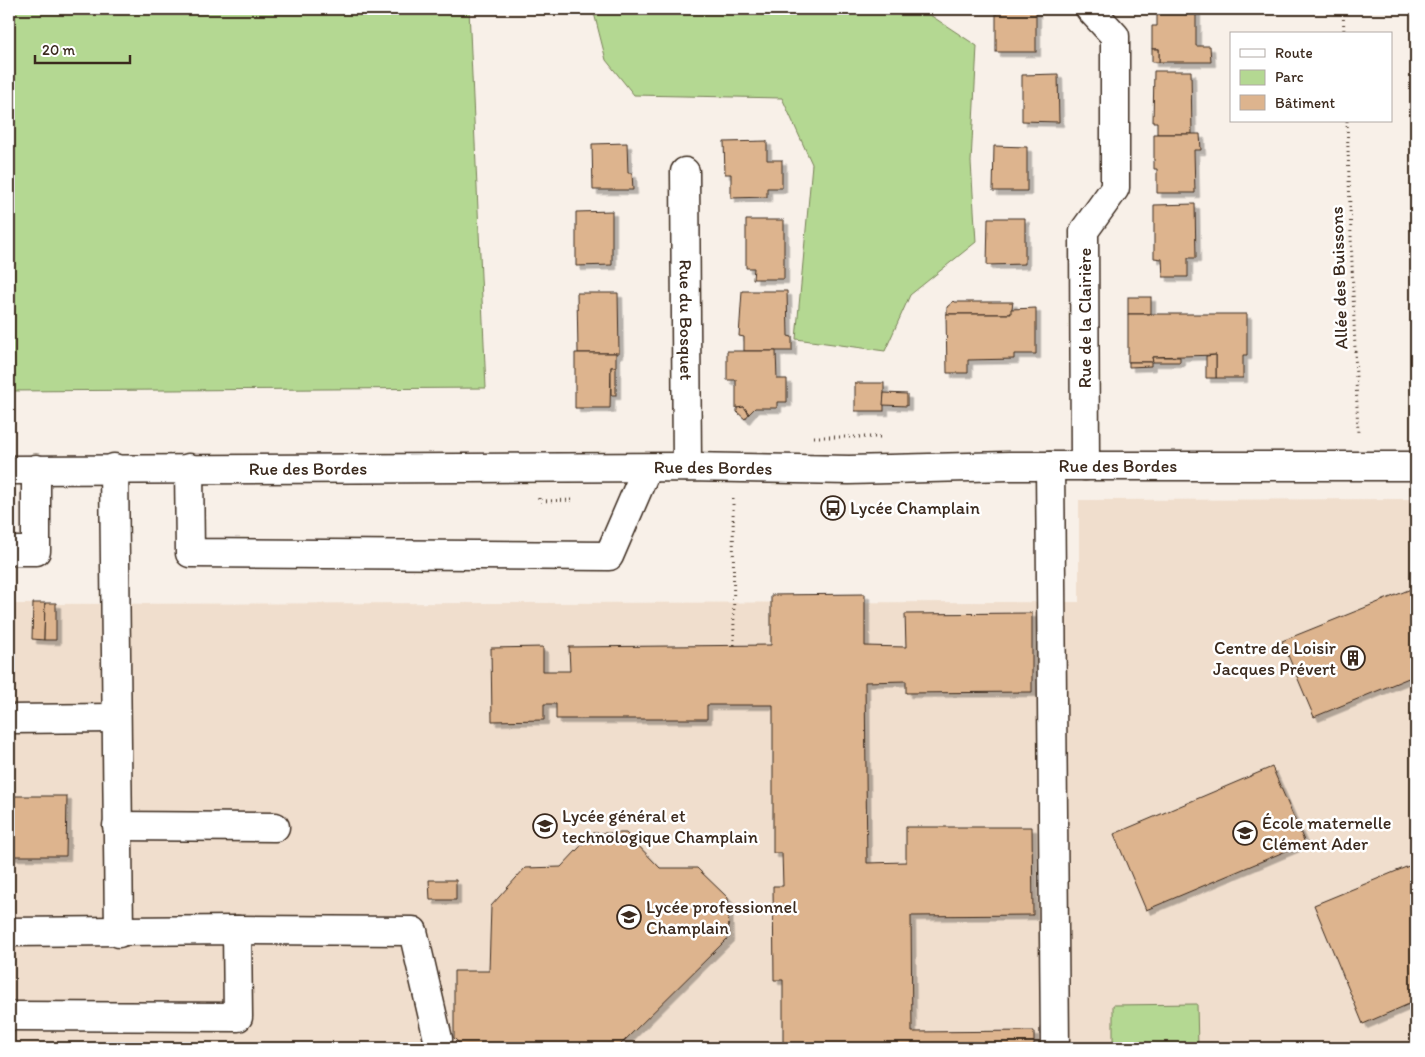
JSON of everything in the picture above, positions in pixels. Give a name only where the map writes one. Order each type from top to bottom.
[{"type":"street","name":"Rue de la Clairière","points":[[1085,466],[1084,231],[1115,188],[1115,36],[1090,9]]},
{"type":"street","name":"Rue du Bosquet","points":[[685,172],[687,467]]},
{"type":"street","name":"Rue des Bordes","points":[[9,470],[114,468],[687,467],[849,470],[1050,466],[1416,466]]},
{"type":"street","points":[[1050,466],[1055,1048]]},
{"type":"street","points":[[114,468],[119,933]]},
{"type":"street","points":[[189,468],[190,552],[609,556],[647,468]]},
{"type":"street","points":[[9,551],[36,551],[36,469]]},
{"type":"street","points":[[10,719],[116,718]]},
{"type":"street","points":[[118,826],[275,827]]},
{"type":"street","points":[[9,1016],[238,1017],[237,930]]},
{"type":"street","points":[[9,932],[412,931],[438,1039]]},
{"type":"path","points":[[1343,9],[1344,32]]},
{"type":"path","name":"Allée des Buissons","points":[[1347,122],[1358,435]]},
{"type":"path","points":[[733,499],[734,645]]},
{"type":"shaded area","name":"Lycée général et technologique Champlain","points":[[1416,499],[1416,1048],[9,1048],[9,604],[1079,602],[1079,500]]},
{"type":"green space","points":[[9,9],[469,9],[486,388],[9,391]]},
{"type":"green space","points":[[593,9],[934,9],[930,15],[977,46],[971,162],[976,242],[910,295],[885,351],[796,339],[812,164],[782,98],[634,95],[606,60]]},
{"type":"green space","points":[[1197,1004],[1198,1048],[1113,1048],[1113,1005]]},
{"type":"building","points":[[996,9],[1036,9],[1036,52],[996,52]]},
{"type":"building","points":[[1157,9],[1196,9],[1196,46],[1210,46],[1211,62],[1159,62],[1159,49],[1152,49],[1152,26],[1157,26]]},
{"type":"building","points":[[1152,49],[1159,49],[1159,62],[1152,62]]},
{"type":"building","points":[[1154,71],[1191,71],[1192,134],[1157,134],[1157,122],[1153,122]]},
{"type":"building","points":[[1058,74],[1059,122],[1022,121],[1022,75]]},
{"type":"building","points":[[1154,134],[1200,134],[1201,150],[1194,150],[1195,193],[1157,193],[1157,169],[1154,169]]},
{"type":"building","points":[[767,141],[767,160],[782,160],[782,188],[767,188],[767,197],[731,198],[731,174],[725,174],[724,142]]},
{"type":"building","points":[[627,143],[628,173],[632,173],[633,190],[593,190],[592,144]]},
{"type":"building","points":[[994,146],[1027,147],[1027,191],[993,191]]},
{"type":"building","points":[[1195,204],[1196,258],[1188,258],[1188,277],[1163,277],[1162,259],[1154,258],[1154,205]]},
{"type":"building","points":[[612,211],[612,265],[576,266],[576,212]]},
{"type":"building","points":[[988,218],[1025,218],[1025,264],[987,265]]},
{"type":"building","points":[[746,220],[784,220],[784,279],[753,279],[754,268],[746,268]]},
{"type":"building","points":[[742,291],[787,291],[788,336],[792,337],[792,351],[744,351],[744,337],[739,336]]},
{"type":"building","points":[[577,293],[618,293],[619,353],[578,353]]},
{"type":"building","points":[[1128,297],[1151,297],[1151,314],[1128,314]]},
{"type":"building","points":[[954,301],[1013,302],[1011,314],[947,314],[947,307]]},
{"type":"building","points":[[1036,308],[1036,354],[1014,354],[1014,359],[968,360],[968,373],[947,373],[946,314],[1011,314],[1011,309]]},
{"type":"building","points":[[1128,314],[1247,314],[1247,355],[1243,355],[1243,378],[1216,378],[1216,355],[1152,357],[1153,362],[1128,362]]},
{"type":"building","points":[[727,351],[776,351],[777,379],[787,379],[787,402],[777,402],[777,408],[755,408],[749,414],[744,407],[736,408],[736,380],[727,380]]},
{"type":"building","points":[[575,353],[616,353],[616,367],[611,367],[610,408],[575,408]]},
{"type":"building","points":[[1216,355],[1216,378],[1206,378],[1206,356]]},
{"type":"building","points":[[1152,357],[1180,357],[1180,362],[1153,362]]},
{"type":"building","points":[[1129,362],[1151,362],[1151,366],[1129,367]]},
{"type":"building","points":[[611,367],[616,367],[616,395],[611,395]]},
{"type":"building","points":[[855,383],[884,383],[884,411],[855,411]]},
{"type":"building","points":[[884,393],[907,394],[907,406],[883,405]]},
{"type":"building","points":[[744,407],[749,414],[745,419],[737,412],[737,408]]},
{"type":"building","name":"Centre de Loisir Jacques Prévert","points":[[1416,587],[1416,675],[1314,717],[1282,641]]},
{"type":"building","points":[[865,594],[865,646],[906,647],[905,614],[1032,613],[1032,692],[906,693],[906,681],[865,682],[867,863],[906,862],[906,827],[1032,827],[1033,915],[911,916],[912,1032],[1034,1031],[1034,1048],[783,1048],[783,980],[774,980],[773,886],[783,886],[782,853],[773,853],[773,705],[707,705],[707,719],[556,719],[556,704],[544,704],[544,720],[492,721],[491,648],[543,647],[543,671],[570,671],[569,647],[771,645],[771,595]]},
{"type":"building","points":[[33,603],[45,603],[44,640],[32,639]]},
{"type":"building","points":[[45,603],[56,603],[56,640],[44,640]]},
{"type":"building","points":[[1272,767],[1305,843],[1146,910],[1114,834]]},
{"type":"building","points":[[9,796],[67,796],[66,856],[9,856]]},
{"type":"building","points":[[593,833],[626,833],[660,868],[697,868],[728,898],[729,937],[617,1048],[464,1048],[454,1038],[454,971],[489,971],[491,906],[525,868],[561,867]]},
{"type":"building","points":[[1416,863],[1416,1001],[1363,1024],[1314,905]]},
{"type":"building","points":[[429,880],[456,880],[456,900],[430,900]]},
{"type":"place","name":"Lycée Champlain","points":[[833,508]]},
{"type":"place","name":"Centre de Loisir Jacques Prévert","points":[[1353,658]]},
{"type":"place","name":"Lycée général et technologique Champlain","points":[[545,826]]},
{"type":"place","name":"École maternelle Clément Ader","points":[[1245,833]]},
{"type":"place","name":"Lycée professionnel Champlain","points":[[629,917]]}]
